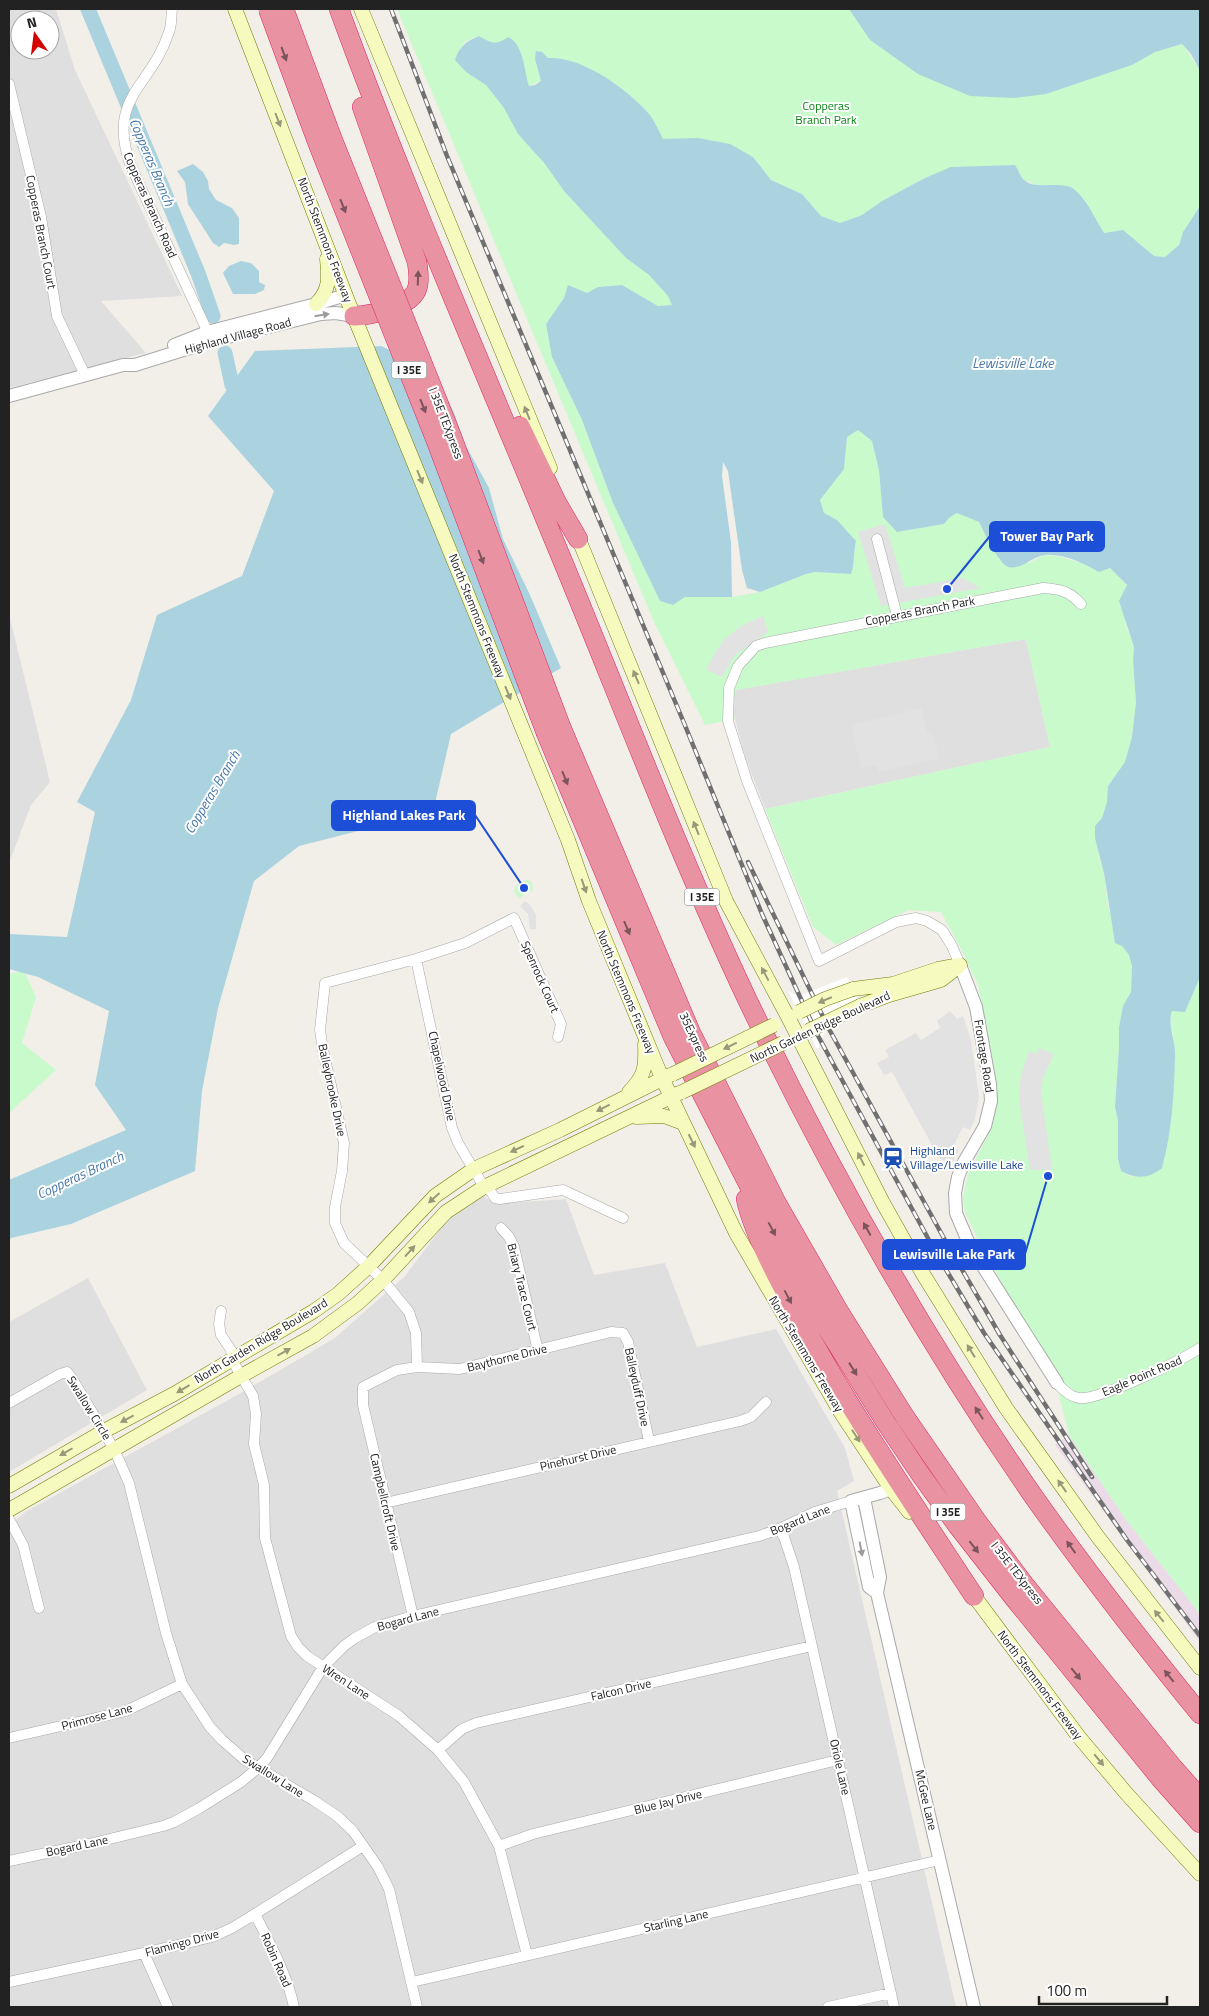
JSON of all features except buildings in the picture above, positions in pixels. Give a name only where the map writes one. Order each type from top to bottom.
[{"type":"highway","name":"North Stemmons Freeway","points":[[268,9],[318,144],[554,730],[673,1036],[741,1170],[824,1323],[921,1475],[1014,1598],[1160,1778],[1200,1823]]},
{"type":"highway","name":"I 35E TEXpress","points":[[284,9],[332,138],[454,442],[554,730]]},
{"type":"highway","points":[[326,9],[418,269],[416,293],[406,302],[372,315],[354,316]]},
{"type":"highway","name":"I 35E","points":[[339,9],[380,122],[436,260],[487,376],[708,911],[746,997],[810,1124],[870,1235],[1002,1449],[1106,1596],[1200,1714]]},
{"type":"highway","points":[[487,376],[504,391],[557,503],[578,539]]},
{"type":"highway","name":"35Express","points":[[554,730],[690,1033],[776,1202],[853,1334]]},
{"type":"highway","points":[[741,1170],[749,1214],[784,1289],[824,1363],[974,1596]]},
{"type":"highway","name":"I 35E TEXpress","points":[[853,1334],[914,1432],[976,1520],[1030,1591],[1200,1798]]},
{"type":"main road","name":"North Stemmons Freeway","points":[[235,9],[354,316],[568,840],[589,901],[645,1036],[676,1094],[683,1123],[736,1233],[841,1413],[891,1488],[1079,1737],[1126,1793],[1200,1874]]},
{"type":"main road","points":[[361,9],[726,901],[793,1015],[910,1250],[1006,1408],[1098,1537],[1200,1668]]},
{"type":"main road","points":[[316,304],[328,288],[329,276],[326,244]]},
{"type":"main road","name":"North Garden Ridge Boulevard","points":[[9,1486],[104,1431],[174,1394],[314,1311],[338,1294],[369,1266],[435,1196],[474,1169],[560,1130],[826,999],[853,989],[893,984],[938,969],[960,966]]},
{"type":"main road","name":"North Garden Ridge Boulevard","points":[[9,1510],[313,1336],[358,1303],[383,1280],[446,1212],[484,1187],[860,1006],[889,995],[941,980],[960,966]]},
{"type":"main road","points":[[624,1098],[637,1084],[644,1072],[645,1036]]},
{"type":"main road","points":[[628,1118],[664,1116],[683,1123]]},
{"type":"street","name":"Copperas Branch Road","points":[[171,10],[170,31],[158,57],[129,100],[125,112],[123,137],[125,149],[210,337]]},
{"type":"street","name":"Copperas Branch Court","points":[[9,84],[41,216],[56,316],[85,375]]},
{"type":"street","name":"Highland Village Road","points":[[210,337],[346,295]]},
{"type":"street","name":"Highland Village Road","points":[[9,396],[123,365],[133,358],[185,342],[321,314],[336,313],[354,316]]},
{"type":"street","points":[[877,539],[898,616]]},
{"type":"street","name":"Copperas Branch Park","points":[[960,966],[952,946],[942,930],[927,921],[916,918],[896,922],[819,961],[749,785],[728,721],[729,688],[738,666],[756,646],[765,643],[1043,588],[1060,589],[1075,597],[1081,604]]},
{"type":"street","name":"Balleybrooke Drive","points":[[417,1368],[414,1323],[409,1312],[383,1280],[344,1243],[335,1223],[335,1208],[342,1171],[344,1143],[320,1030],[325,983],[416,959],[466,943],[514,918]]},
{"type":"street","name":"Spenrock Court","points":[[514,918],[561,1024],[558,1037]]},
{"type":"street","name":"Chapelwood Drive","points":[[416,959],[452,1128],[458,1143],[484,1187]]},
{"type":"street","name":"Frontage Road","points":[[960,966],[976,1007],[990,1084],[991,1101],[985,1126],[964,1162],[958,1178],[955,1193],[956,1213],[970,1246],[1057,1383]]},
{"type":"street","points":[[484,1187],[495,1198],[500,1199],[562,1190],[623,1218]]},
{"type":"street","name":"Briary Trace Court","points":[[500,1228],[510,1237],[514,1248],[538,1351]]},
{"type":"street","name":"Wren Lane","points":[[221,1311],[219,1324],[221,1336],[230,1350],[232,1360],[253,1396],[256,1414],[254,1444],[264,1485],[264,1538],[291,1636],[298,1647],[323,1668],[399,1716],[438,1750],[464,1782],[499,1846],[527,1955]]},
{"type":"street","name":"Baythorne Drive","points":[[363,1387],[397,1370],[417,1368],[460,1369],[611,1332],[623,1333]]},
{"type":"street","name":"Balleyduff Drive","points":[[623,1333],[628,1342],[649,1441]]},
{"type":"street","name":"Eagle Point Road","points":[[1057,1383],[1072,1396],[1085,1398],[1105,1393],[1169,1366],[1200,1348]]},
{"type":"street","name":"Swallow Circle","points":[[9,1403],[52,1378],[67,1372],[114,1449]]},
{"type":"street","name":"Campbellcroft Drive","points":[[363,1387],[363,1405],[413,1616]]},
{"type":"street","name":"Pinehurst Drive","points":[[385,1503],[740,1421],[751,1417],[766,1402]]},
{"type":"street","name":"Swallow Lane","points":[[114,1449],[131,1489],[166,1633],[182,1684],[210,1727],[245,1760],[337,1816],[354,1831],[378,1867],[388,1889],[417,2007]]},
{"type":"street","points":[[858,1499],[891,1488]]},
{"type":"street","name":"Bogard Lane","points":[[9,1860],[89,1844],[174,1822],[241,1782],[267,1758],[323,1668],[355,1638],[375,1627],[413,1616],[759,1536],[815,1512],[858,1499]]},
{"type":"street","name":"McGee Lane","points":[[858,1499],[880,1577],[877,1593],[974,2007]]},
{"type":"street","points":[[9,1519],[23,1545],[39,1608]]},
{"type":"street","name":"Oriole Lane","points":[[779,1529],[791,1556],[894,2007]]},
{"type":"street","name":"Falcon Drive","points":[[438,1750],[462,1730],[476,1723],[812,1646]]},
{"type":"street","name":"Primrose Lane","points":[[9,1738],[126,1711],[182,1684]]},
{"type":"street","name":"Blue Jay Drive","points":[[499,1846],[533,1834],[838,1760]]},
{"type":"street","name":"Flamingo Drive","points":[[9,1982],[144,1953],[212,1936],[232,1928],[364,1846]]},
{"type":"street","name":"Starling Lane","points":[[412,1982],[940,1860]]},
{"type":"street","name":"Robin Road","points":[[255,1914],[279,1962],[294,2007]]},
{"type":"street","points":[[144,1953],[168,2007]]},
{"type":"street","points":[[828,2007],[891,1993]]},
{"type":"shaded area","points":[[9,9],[56,9],[10,10],[10,60],[60,60],[60,22],[75,70],[182,296],[101,301],[146,353],[9,388]]},
{"type":"shaded area","points":[[885,524],[905,588],[963,578],[981,588],[881,606],[858,532]]},
{"type":"shaded area","points":[[9,614],[50,782],[31,805],[9,863]]},
{"type":"shaded area","points":[[763,616],[768,632],[735,655],[722,677],[706,670],[724,640],[741,626]]},
{"type":"shaded area","points":[[1026,639],[1050,747],[765,809],[745,756],[732,708],[735,690]]},
{"type":"shaded area","points":[[922,708],[927,733],[933,733],[939,758],[879,772],[877,765],[861,768],[851,725]]},
{"type":"shaded area","points":[[525,901],[536,915],[536,929],[530,929],[528,914],[520,906]]},
{"type":"shaded area","points":[[950,1011],[957,1019],[963,1016],[971,1040],[979,1096],[975,1119],[970,1130],[963,1127],[953,1147],[959,1150],[951,1164],[939,1158],[892,1072],[884,1075],[877,1063],[889,1057],[885,1050],[916,1033],[921,1040],[940,1028],[937,1021]]},
{"type":"shaded area","points":[[1039,1048],[1054,1054],[1043,1078],[1041,1092],[1052,1170],[1030,1170],[1020,1105],[1021,1075],[1029,1051],[1036,1054]]},
{"type":"shaded area","points":[[480,1194],[495,1204],[566,1199],[594,1275],[665,1263],[697,1347],[776,1329],[845,1448],[854,1481],[837,1491],[956,2007],[9,2007],[9,1525],[27,1511],[239,1394],[335,1338],[405,1276],[448,1219]]},
{"type":"shaded area","points":[[88,1278],[147,1390],[9,1472],[9,1322]]},
{"type":"shaded area","points":[[1069,1435],[1127,1521],[1200,1614],[1200,1642],[1055,1445]]},
{"type":"green space","points":[[397,9],[849,9],[870,40],[918,74],[1046,94],[1132,65],[1155,52],[1183,44],[1200,71],[1200,206],[1183,232],[1179,245],[1165,257],[1154,256],[1138,242],[1104,233],[1084,199],[1058,185],[1037,185],[1024,180],[1015,165],[951,168],[925,178],[882,201],[862,215],[840,223],[821,216],[802,194],[771,180],[753,157],[663,139],[652,118],[641,105],[617,85],[589,68],[575,62],[548,58],[542,52],[535,59],[541,81],[528,86],[520,50],[501,42],[492,44],[479,36],[466,41],[458,51],[466,72],[486,85],[504,108],[518,134],[545,164],[564,191],[626,258],[649,275],[668,296],[672,305],[658,306],[622,285],[598,287],[587,293],[564,298],[546,324],[552,357],[582,420],[613,503],[660,601],[673,604],[685,597],[732,597],[760,592],[815,572],[851,574],[856,541],[837,520],[824,513],[820,500],[844,469],[847,437],[858,430],[872,441],[879,470],[883,517],[897,532],[944,524],[957,513],[979,522],[999,560],[1029,563],[1044,555],[1057,556],[1085,564],[1099,572],[1110,568],[1127,586],[1125,623],[1134,647],[1136,702],[1132,737],[1125,762],[1108,786],[1107,802],[1102,818],[1095,826],[1108,906],[1122,946],[1129,955],[1132,966],[1131,992],[1123,1006],[1119,1027],[1115,1107],[1118,1120],[1118,1159],[1121,1171],[1131,1177],[1162,1168],[1168,1141],[1173,1099],[1175,1050],[1171,1022],[1172,1011],[1185,1012],[1200,977],[1200,1614],[1127,1521],[1069,1435],[1052,1367],[982,1249],[965,1212],[963,1199],[968,1174],[991,1129],[998,1088],[978,985],[961,949],[941,912],[908,910],[836,945],[813,927],[765,809],[1050,747],[1026,639],[736,690],[732,708],[735,719],[705,725],[654,622]]},
{"type":"green space","points":[[526,880],[532,882],[533,890],[519,898],[514,892],[517,885]]},
{"type":"green space","points":[[24,971],[36,997],[22,1043],[56,1070],[9,1113],[9,974]]},
{"type":"water","points":[[849,9],[1200,9],[1200,71],[1191,54],[1182,44],[1155,52],[1132,65],[1046,94],[1014,98],[970,96],[918,74],[870,40]]},
{"type":"water","name":"Lewisville Lake","points":[[479,36],[494,42],[500,42],[508,37],[513,40],[523,59],[529,86],[541,81],[535,59],[536,51],[542,52],[548,58],[575,62],[589,68],[617,85],[641,105],[652,118],[663,139],[698,138],[730,144],[753,157],[771,180],[802,194],[821,216],[840,223],[862,215],[882,201],[925,178],[951,167],[1015,165],[1023,179],[1028,183],[1069,187],[1084,199],[1104,233],[1123,230],[1154,256],[1165,257],[1179,245],[1183,232],[1200,206],[1200,977],[1185,1012],[1172,1011],[1171,1028],[1175,1050],[1172,1113],[1162,1168],[1157,1172],[1142,1177],[1131,1175],[1121,1171],[1118,1159],[1118,1120],[1115,1107],[1119,1027],[1123,1006],[1131,992],[1132,966],[1129,955],[1122,946],[1115,943],[1104,873],[1095,838],[1095,826],[1102,818],[1107,802],[1108,786],[1125,762],[1132,737],[1136,702],[1134,647],[1119,601],[1127,585],[1110,568],[1099,572],[1066,557],[1044,555],[1017,567],[1008,567],[1004,565],[996,554],[979,522],[957,513],[944,524],[897,532],[883,517],[879,470],[872,441],[858,430],[847,437],[844,469],[820,500],[824,513],[837,520],[856,541],[851,574],[815,572],[760,592],[747,588],[742,570],[728,471],[723,462],[722,476],[731,542],[732,597],[685,597],[673,605],[660,601],[613,503],[582,420],[552,357],[546,324],[564,298],[568,285],[587,293],[598,287],[622,285],[658,306],[672,305],[668,296],[649,275],[626,258],[564,191],[545,164],[518,134],[504,108],[486,85],[466,72],[455,60],[464,45]]},
{"type":"water","points":[[193,164],[203,172],[208,181],[209,189],[216,200],[232,208],[239,218],[239,244],[224,243],[219,247],[213,243],[188,204],[185,182],[177,171]]},
{"type":"water","points":[[241,261],[251,263],[259,271],[259,282],[265,285],[264,290],[255,294],[233,294],[223,273],[229,266]]},
{"type":"water","points":[[381,346],[434,370],[454,413],[465,444],[489,488],[503,539],[530,595],[561,668],[451,734],[433,812],[299,846],[254,881],[218,1008],[202,1091],[195,1171],[71,1224],[11,1238],[9,1241],[9,1180],[126,1130],[95,1085],[109,1011],[38,977],[9,969],[9,934],[67,937],[95,812],[77,802],[131,700],[157,615],[242,576],[274,491],[208,416],[255,351]]},
{"type":"pier","points":[[847,977],[864,1013],[825,1032],[819,1042],[819,1048],[816,1048],[788,991],[793,994],[804,994]]},
{"type":"waterway","name":"Copperas Branch","points":[[88,9],[198,273],[213,316]]},
{"type":"waterway","name":"Copperas Branch","points":[[225,353],[232,385],[244,399]]},
{"type":"railway","points":[[391,9],[447,156],[762,914],[817,1034],[936,1253],[984,1333],[1127,1540],[1200,1636]]},
{"type":"railway","points":[[748,862],[829,1029],[946,1242],[1000,1335],[1092,1477]]},
{"type":"place","name":"Tower Bay Park","points":[[947,589]]},
{"type":"place","name":"Highland Lakes Park","points":[[524,888]]},
{"type":"place","name":"Highland Village/Lewisville Lake","points":[[893,1158]]},
{"type":"place","name":"Lewisville Lake Park","points":[[1048,1176]]}]
